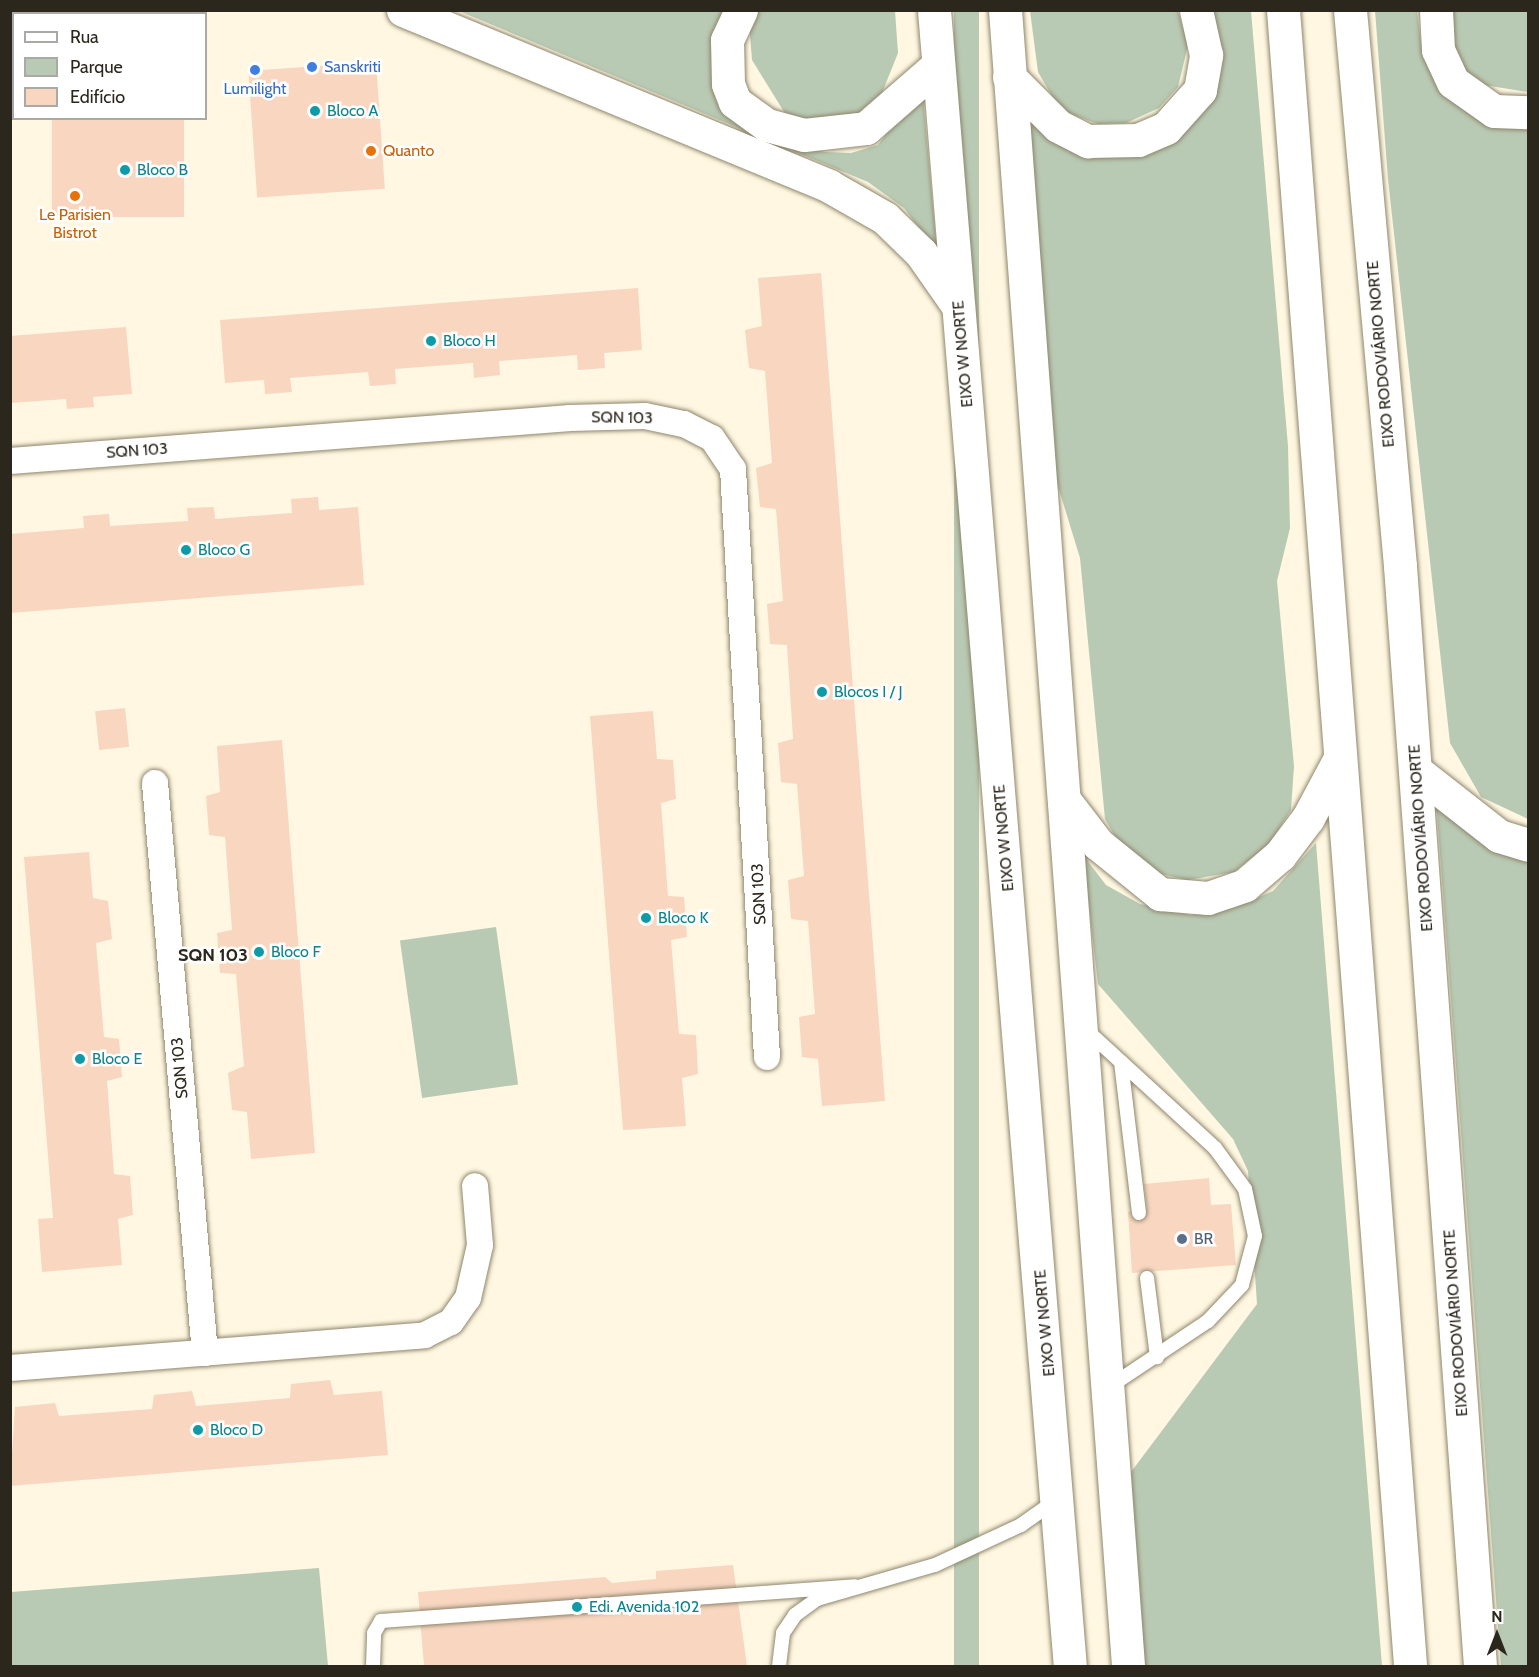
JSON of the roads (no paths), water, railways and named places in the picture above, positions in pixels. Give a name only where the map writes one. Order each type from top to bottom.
[{"type":"main road","points":[[48,12],[67,10]]},
{"type":"main road","points":[[403,10],[829,186],[885,218],[921,253],[959,308]]},
{"type":"main road","points":[[741,10],[727,40],[728,84],[747,113],[785,130],[838,135],[866,128],[936,67]]},
{"type":"main road","name":"EIXO W NORTE","points":[[934,10],[936,67],[959,308],[1059,1498],[1070,1666]]},
{"type":"main road","points":[[1005,10],[1083,1027],[1128,1666]]},
{"type":"main road","points":[[1009,77],[1058,126],[1088,141],[1138,140],[1166,128],[1200,90],[1206,55],[1196,10]]},
{"type":"main road","points":[[1283,10],[1410,1666]]},
{"type":"main road","name":"EIXO RODOVIÁRIO NORTE","points":[[1350,10],[1416,771],[1480,1666]]},
{"type":"main road","points":[[1436,10],[1438,50],[1453,82],[1494,111],[1528,112]]},
{"type":"main road","points":[[1065,801],[1098,844],[1160,894],[1208,898],[1245,885],[1280,855],[1308,818],[1339,760]]},
{"type":"main road","points":[[1416,771],[1499,836],[1528,845]]},
{"type":"street","name":"SQN 103","points":[[10,461],[570,418],[645,416],[684,424],[712,438],[733,469],[767,1057]]},
{"type":"street","name":"SQN 103","points":[[155,783],[205,1353]]},
{"type":"street","points":[[10,1368],[379,1341],[424,1335],[452,1322],[468,1298],[480,1245],[475,1186]]},
{"type":"lane","points":[[1083,1027],[1215,1148],[1245,1189],[1254,1221],[1251,1266],[1242,1285],[1208,1322],[1107,1388]]},
{"type":"lane","points":[[1121,1062],[1139,1213]]},
{"type":"lane","points":[[1147,1278],[1157,1357]]},
{"type":"lane","points":[[779,1666],[783,1633],[795,1615],[817,1599],[855,1586],[935,1566],[987,1543],[1059,1498]]},
{"type":"lane","points":[[373,1666],[374,1633],[381,1621],[855,1586]]},
{"type":"place","name":"Sanskriti","points":[[312,67]]},
{"type":"place","name":"Lumilight","points":[[255,70]]},
{"type":"place","name":"Bloco A","points":[[315,111]]},
{"type":"place","name":"Quanto","points":[[371,151]]},
{"type":"place","name":"Bloco B","points":[[125,170]]},
{"type":"place","name":"Le Parisien Bistrot","points":[[75,196]]},
{"type":"place","name":"Bloco H","points":[[431,341]]},
{"type":"place","name":"Bloco G","points":[[186,550]]},
{"type":"place","name":"Blocos I / J","points":[[822,692]]},
{"type":"place","name":"Bloco K","points":[[646,918]]},
{"type":"place","name":"Bloco F","points":[[259,952]]},
{"type":"place","name":"Bloco E","points":[[80,1059]]},
{"type":"place","name":"BR","points":[[1182,1239]]},
{"type":"place","name":"Bloco D","points":[[198,1430]]},
{"type":"place","name":"Edi. Avenida 102","points":[[577,1607]]},
{"type":"district","name":"SQN 103","points":[[213,955]]}]
